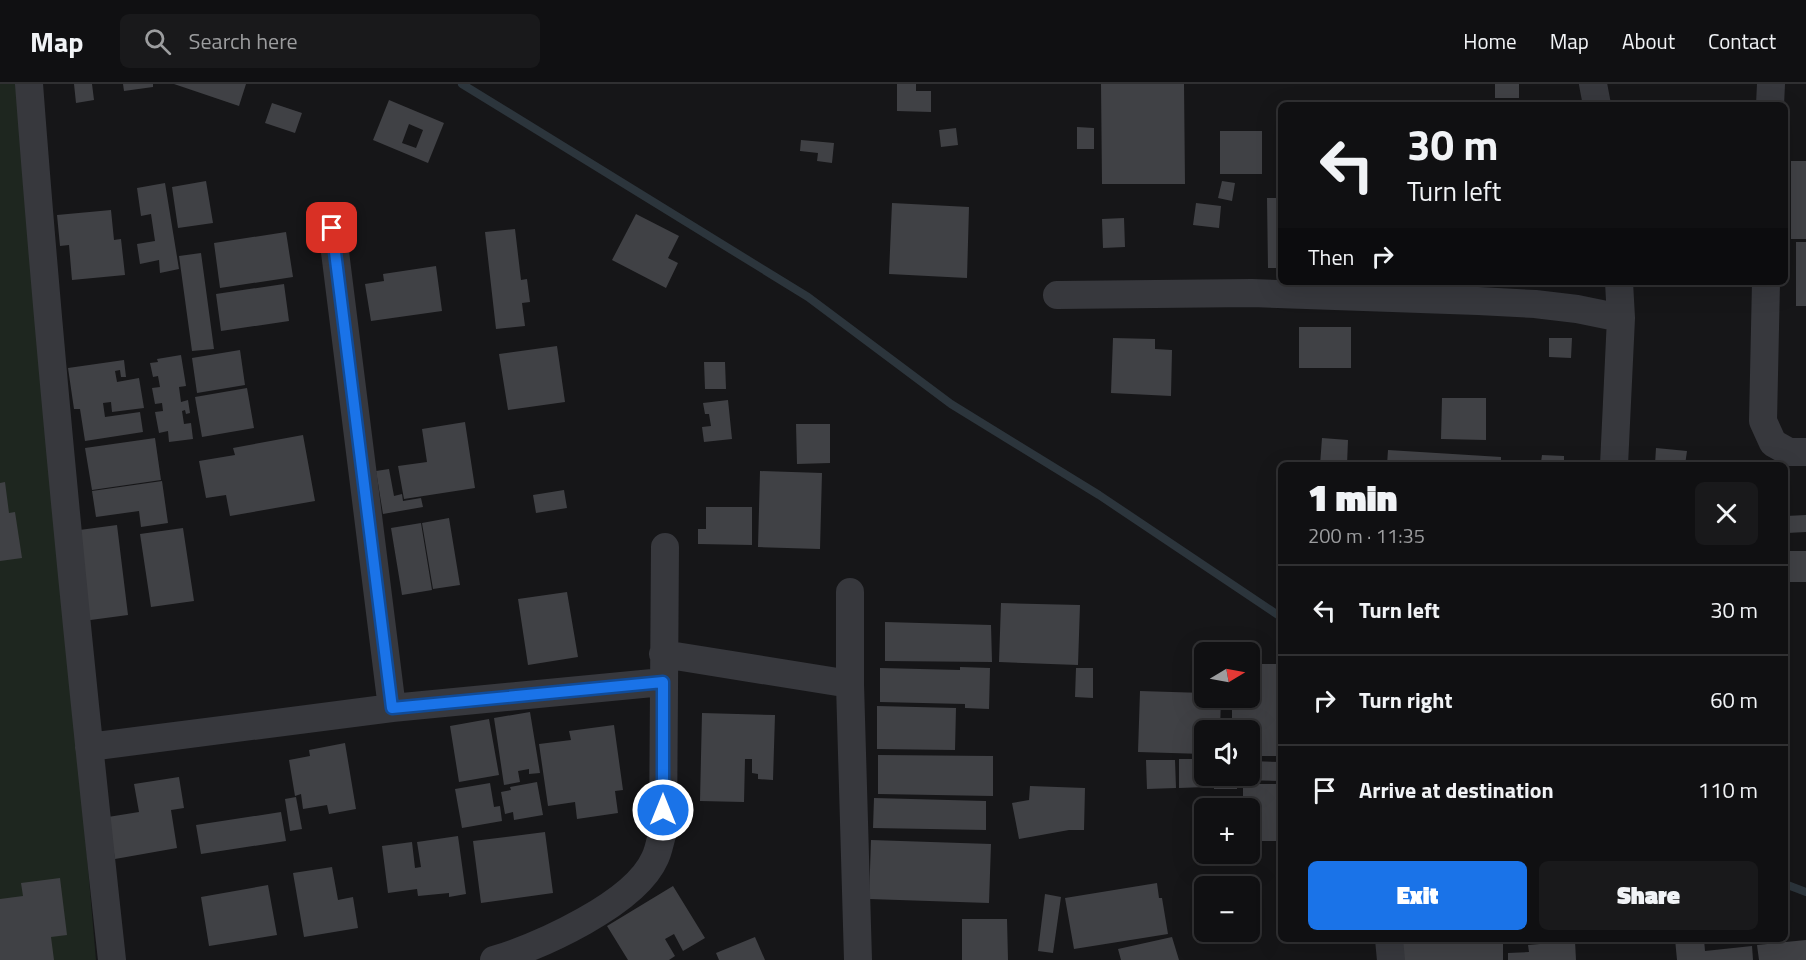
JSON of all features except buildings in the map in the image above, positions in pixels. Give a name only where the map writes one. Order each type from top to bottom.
[{"type":"street","points":[[29,84],[41,238],[89,747],[112,960]]},
{"type":"street","points":[[1593,84],[1596,102]]},
{"type":"street","points":[[1770,102],[1771,84]]},
{"type":"street","points":[[332,228],[392,708]]},
{"type":"street","points":[[1614,462],[1621,318],[1619,285]]},
{"type":"street","points":[[1766,285],[1763,420],[1773,443],[1789,452],[1806,452]]},
{"type":"street","points":[[1057,295],[1252,293],[1478,301],[1535,304],[1577,309],[1621,318]]},
{"type":"street","points":[[494,960],[527,950],[570,929],[605,908],[633,888],[655,860],[663,832],[665,548]]},
{"type":"street","points":[[850,592],[850,684],[858,960]]},
{"type":"street","points":[[663,654],[850,684]]},
{"type":"street","points":[[89,747],[392,708],[663,682]]},
{"type":"street","points":[[1389,942],[1391,960]]},
{"type":"shaded area","points":[[0,84],[20,84],[96,960],[0,960]]},
{"type":"waterway","points":[[462,84],[808,297],[951,404],[1099,495],[1278,615]]},
{"type":"waterway","points":[[1788,885],[1806,892]]},
{"type":"route","points":[[332,228],[392,708],[663,682],[663,810]]}]
